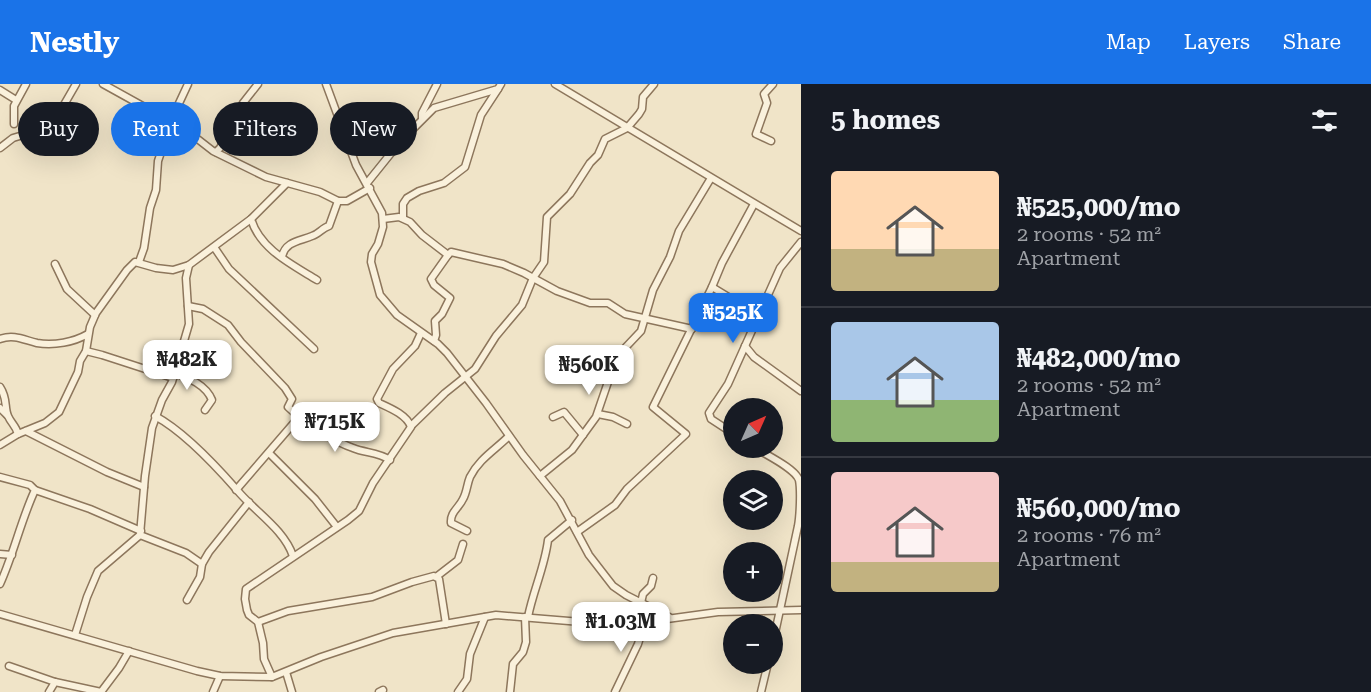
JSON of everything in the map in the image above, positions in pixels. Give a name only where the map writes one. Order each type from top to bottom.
[{"type":"street","points":[[14,124],[14,106],[26,84]]},
{"type":"street","points":[[0,148],[3,142],[23,135],[42,134],[51,129],[76,84]]},
{"type":"street","points":[[104,84],[136,102]]},
{"type":"street","points":[[180,102],[188,84]]},
{"type":"street","points":[[244,102],[258,84]]},
{"type":"street","points":[[422,119],[422,113],[437,84]]},
{"type":"street","points":[[555,84],[801,231]]},
{"type":"street","points":[[272,677],[264,659],[258,622],[249,615],[245,599],[246,589],[359,511],[373,483],[411,426],[445,393],[475,369],[496,336],[522,305],[533,278],[544,262],[547,217],[570,194],[590,163],[598,155],[605,139],[627,129],[642,109],[643,97],[654,84]]},
{"type":"street","points":[[771,141],[756,134],[767,103],[764,94],[773,84]]},
{"type":"street","points":[[327,85],[356,165],[383,219],[378,244],[372,254],[371,262],[380,296],[421,333],[443,348],[561,501],[589,555],[608,580],[620,592],[670,617]]},
{"type":"street","points":[[227,156],[266,177],[320,192],[338,201],[348,201],[368,185],[400,142],[438,106],[465,100],[500,87]]},
{"type":"street","points":[[403,218],[403,204],[407,198],[419,191],[451,180],[465,167],[481,115],[500,87]]},
{"type":"street","points":[[0,90],[16,100]]},
{"type":"street","points":[[139,262],[156,190],[160,156]]},
{"type":"street","points":[[540,476],[572,450],[598,414],[601,398],[624,349],[641,331],[653,290],[670,257],[679,231],[711,178]]},
{"type":"street","points":[[0,445],[26,430],[45,423],[59,412],[78,372],[95,315],[135,262],[173,270],[189,265],[251,219],[287,183]]},
{"type":"street","points":[[282,257],[283,252],[294,241],[314,236],[322,228],[329,226],[338,201]]},
{"type":"street","points":[[577,532],[615,506],[627,489],[686,434],[652,407],[692,329],[734,238],[754,204]]},
{"type":"street","points":[[383,219],[403,218],[448,255]]},
{"type":"street","points":[[251,219],[256,235],[282,257],[316,280]]},
{"type":"street","points":[[723,427],[711,419],[709,413],[728,384],[783,263],[801,242]]},
{"type":"street","points":[[214,247],[229,269],[314,349]]},
{"type":"street","points":[[434,341],[435,321],[442,314],[450,298],[434,285],[431,279],[451,252],[503,264],[557,291],[590,303],[608,303],[625,314],[692,329]]},
{"type":"street","points":[[55,264],[67,289],[95,315]]},
{"type":"street","points":[[75,635],[98,571],[141,533],[148,448],[155,416],[174,376],[189,324],[186,278],[189,265]]},
{"type":"street","points":[[712,287],[758,315]]},
{"type":"street","points":[[189,306],[203,309],[222,320],[234,332],[285,388],[292,399],[288,407],[299,417],[334,440],[390,460]]},
{"type":"street","points":[[411,426],[403,416],[379,403],[377,399],[393,369],[416,345],[421,333]]},
{"type":"street","points":[[0,339],[17,337],[49,344],[79,339],[88,334]]},
{"type":"street","points":[[79,339],[86,349],[102,355],[195,382],[210,395],[212,400],[205,410]]},
{"type":"street","points":[[745,346],[754,357],[801,392]]},
{"type":"street","points":[[0,387],[6,400],[8,416]]},
{"type":"street","points":[[0,408],[16,427],[18,434]]},
{"type":"street","points":[[553,417],[564,412],[583,435]]},
{"type":"street","points":[[598,414],[613,417],[627,424]]},
{"type":"street","points":[[155,416],[182,435],[217,468],[278,533],[293,556]]},
{"type":"street","points":[[236,490],[299,417]]},
{"type":"street","points":[[26,430],[107,472],[144,487]]},
{"type":"street","points":[[467,531],[451,523],[453,511],[464,498],[474,469],[509,436]]},
{"type":"street","points":[[269,453],[315,500],[337,528]]},
{"type":"street","points":[[772,458],[799,474],[800,482],[800,512],[780,614]]},
{"type":"street","points":[[0,477],[30,485],[35,490],[90,509],[186,553],[202,564]]},
{"type":"street","points":[[0,584],[12,555],[26,507],[35,490]]},
{"type":"street","points":[[187,600],[200,577],[202,564],[209,552],[249,502]]},
{"type":"street","points":[[510,692],[513,664],[523,652],[526,642],[526,617],[547,554],[547,541],[571,518]]},
{"type":"street","points":[[258,622],[288,611],[372,597],[419,580],[436,577],[458,560],[463,544]]},
{"type":"street","points":[[0,554],[12,555]]},
{"type":"street","points":[[436,577],[439,579],[446,624]]},
{"type":"street","points":[[640,603],[643,594],[651,586],[653,578]]},
{"type":"street","points":[[615,692],[648,621],[650,608]]},
{"type":"street","points":[[0,614],[174,665],[220,676],[272,677],[321,657],[393,633],[484,617],[526,617],[581,622],[648,621],[746,610],[801,610]]},
{"type":"street","points":[[458,692],[467,679],[470,654],[484,617]]},
{"type":"street","points":[[9,666],[56,682],[101,692],[129,651]]},
{"type":"street","points":[[286,672],[292,692]]},
{"type":"street","points":[[761,692],[765,674]]},
{"type":"street","points":[[213,692],[220,676]]},
{"type":"street","points":[[49,692],[56,682]]}]
